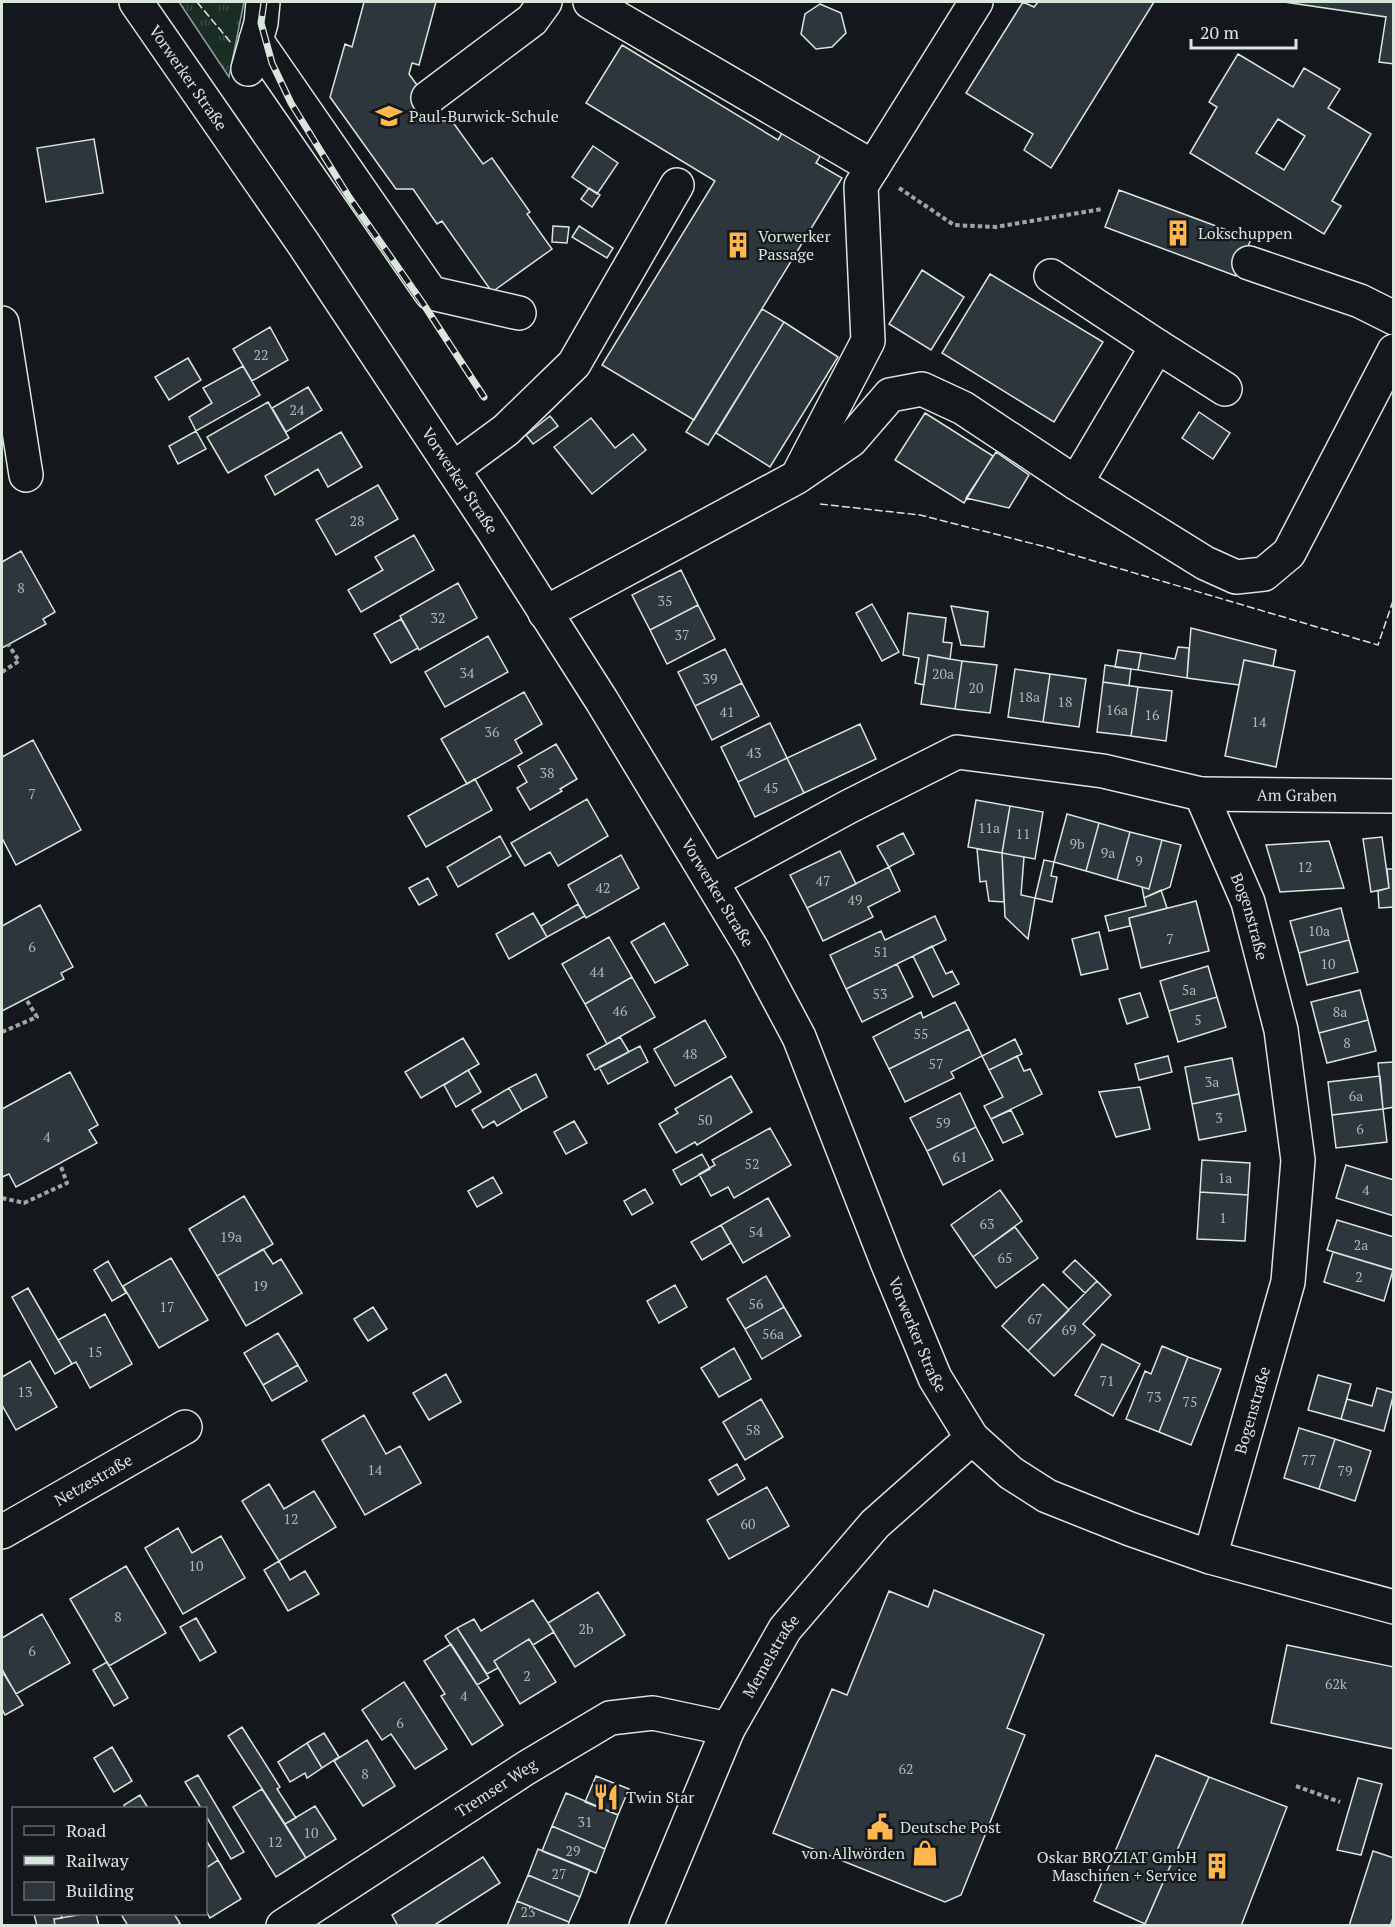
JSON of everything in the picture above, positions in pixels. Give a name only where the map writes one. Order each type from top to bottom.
[{"type":"street","name":"Vorwerker Straße","points":[[136,2],[303,243],[453,469],[602,701],[712,881],[799,1037],[935,1378],[972,1438],[1011,1473],[1047,1496],[1130,1529],[1210,1557],[1394,1607]]},
{"type":"street","points":[[262,2],[261,23],[252,54],[430,293],[519,313]]},
{"type":"street","points":[[428,98],[532,20],[545,2]]},
{"type":"street","points":[[590,2],[873,167]]},
{"type":"street","points":[[797,477],[868,341],[861,186],[976,2]]},
{"type":"street","points":[[453,469],[506,430],[574,364],[677,185]]},
{"type":"street","points":[[1250,263],[1360,301],[1394,318]]},
{"type":"street","points":[[1051,276],[1225,389]]},
{"type":"street","points":[[2,323],[26,475]]},
{"type":"street","points":[[1076,483],[1156,346]]},
{"type":"street","points":[[545,613],[797,477],[851,440],[890,395],[922,389],[963,408],[1076,483],[1205,563],[1236,577],[1264,574],[1289,553],[1394,351]]},
{"type":"street","points":[[712,881],[848,807],[957,752],[1102,771],[1201,794]]},
{"type":"street","name":"Am Graben","points":[[1201,794],[1394,796]]},
{"type":"street","name":"Bogenstraße","points":[[1201,794],[1248,902],[1281,1030],[1298,1160],[1288,1282],[1210,1557]]},
{"type":"street","name":"Netzestraße","points":[[2,1532],[185,1427]]},
{"type":"street","name":"Memelstraße","points":[[646,1926],[728,1730],[786,1629],[875,1524],[972,1438]]},
{"type":"street","name":"Tremser Weg","points":[[283,1926],[526,1768],[610,1718],[653,1713],[728,1730]]},
{"type":"path","points":[[873,167],[913,198],[954,225],[996,227],[1102,209]]},
{"type":"path","points":[[2,672],[19,661],[8,644]]},
{"type":"path","points":[[2,1032],[37,1017],[26,999]]},
{"type":"path","points":[[2,1198],[24,1203],[67,1183],[60,1164]]},
{"type":"path","points":[[1296,1786],[1340,1802]]},
{"type":"green space","points":[[179,2],[244,2],[229,77]]},
{"type":"building","points":[[364,2],[436,2],[419,65],[412,63],[409,74],[443,121],[452,121],[483,164],[492,158],[530,212],[527,214],[552,249],[492,292],[442,221],[437,224],[413,189],[396,189],[330,97],[345,44],[352,47]]},
{"type":"building","points":[[1023,2],[1034,7],[1038,2],[1154,2],[1051,168],[1024,150],[1033,134],[966,93]]},
{"type":"building","points":[[1284,2],[1394,2],[1394,64],[1379,62],[1386,17]]},
{"type":"building","points":[[820,4],[841,13],[846,33],[832,47],[816,49],[801,34],[805,14]]},
{"type":"building","name":"Vorwerker Passage","points":[[622,45],[778,140],[788,123],[826,146],[816,163],[842,178],[694,420],[602,365],[715,181],[586,103]]},
{"type":"building","points":[[1238,54],[1293,87],[1304,68],[1340,89],[1328,108],[1371,134],[1332,201],[1341,206],[1324,234],[1190,153],[1217,107],[1209,102]],"holes":[[[1278,119],[1305,136],[1284,170],[1256,153]]]},
{"type":"building","points":[[94,139],[103,193],[46,202],[37,148]]},
{"type":"building","points":[[593,146],[618,163],[597,194],[572,177]]},
{"type":"building","points":[[589,188],[600,195],[592,207],[581,199]]},
{"type":"building","name":"Lokschuppen","points":[[1119,190],[1251,239],[1236,276],[1105,227]]},
{"type":"building","points":[[553,226],[569,227],[567,243],[552,242]]},
{"type":"building","points":[[579,226],[613,248],[607,258],[572,237]]},
{"type":"building","points":[[922,270],[964,297],[931,350],[889,324]]},
{"type":"building","points":[[990,274],[1103,342],[1054,422],[942,353]]},
{"type":"building","name":"Vorwerker Passage","points":[[762,309],[784,322],[708,445],[686,432]]},
{"type":"building","points":[[784,322],[838,357],[770,467],[716,433]]},
{"type":"building","points":[[270,327],[288,360],[252,381],[233,349]]},
{"type":"building","points":[[188,358],[201,380],[169,400],[155,377]]},
{"type":"building","points":[[243,366],[260,395],[196,431],[189,417],[212,403],[203,388]]},
{"type":"building","points":[[308,387],[322,410],[286,432],[272,408]]},
{"type":"building","points":[[268,402],[289,438],[228,473],[207,437]]},
{"type":"building","points":[[1199,412],[1230,433],[1213,459],[1182,438]]},
{"type":"building","points":[[925,413],[993,456],[964,503],[895,460]]},
{"type":"building","points":[[550,416],[558,426],[533,444],[526,435]]},
{"type":"building","points":[[591,418],[615,448],[633,434],[646,450],[592,494],[554,447]]},
{"type":"building","points":[[196,431],[206,449],[178,464],[169,446]]},
{"type":"building","points":[[341,432],[362,467],[328,487],[318,469],[275,495],[265,476]]},
{"type":"building","points":[[996,452],[1029,475],[1009,508],[966,498]]},
{"type":"building","points":[[378,485],[398,519],[336,555],[316,520]]},
{"type":"building","points":[[414,535],[434,570],[361,612],[348,590],[383,570],[375,557]]},
{"type":"building","points":[[21,551],[55,612],[43,619],[46,624],[2,648],[2,562]]},
{"type":"building","points":[[681,570],[698,605],[650,630],[632,595]]},
{"type":"building","points":[[458,583],[477,618],[419,650],[400,616]]},
{"type":"building","points":[[872,604],[899,652],[882,661],[856,613]]},
{"type":"building","points":[[698,605],[715,639],[667,664],[650,630]]},
{"type":"building","points":[[951,606],[988,612],[984,647],[961,645]]},
{"type":"building","points":[[908,613],[946,618],[943,642],[952,643],[950,659],[928,655],[924,685],[915,683],[919,658],[903,655]]},
{"type":"building","points":[[401,619],[418,648],[391,663],[374,634]]},
{"type":"building","points":[[1191,628],[1276,650],[1273,666],[1244,660],[1239,685],[1187,678]]},
{"type":"building","points":[[488,636],[508,672],[445,707],[425,672]]},
{"type":"building","points":[[1178,647],[1189,648],[1187,678],[1138,670],[1141,653],[1175,659]]},
{"type":"building","points":[[725,649],[742,683],[695,706],[678,672]]},
{"type":"building","points":[[1118,650],[1141,653],[1138,670],[1115,667]]},
{"type":"building","points":[[928,655],[962,661],[955,709],[921,704]]},
{"type":"building","points":[[1244,660],[1295,671],[1276,767],[1225,756]]},
{"type":"building","points":[[962,661],[997,665],[990,713],[955,709]]},
{"type":"building","points":[[1105,665],[1131,669],[1129,686],[1103,682]]},
{"type":"building","points":[[1015,669],[1050,674],[1043,722],[1008,717]]},
{"type":"building","points":[[1050,674],[1086,679],[1079,727],[1043,722]]},
{"type":"building","points":[[1103,682],[1138,687],[1131,736],[1097,732]]},
{"type":"building","points":[[742,683],[759,716],[712,740],[695,706]]},
{"type":"building","points":[[1138,687],[1172,691],[1166,741],[1131,736]]},
{"type":"building","points":[[524,692],[542,724],[515,740],[522,753],[467,784],[441,739]]},
{"type":"building","points":[[770,723],[787,758],[738,782],[721,747]]},
{"type":"building","points":[[860,724],[876,759],[804,793],[787,758]]},
{"type":"building","points":[[33,740],[81,830],[16,865],[2,838],[2,757]]},
{"type":"building","points":[[556,744],[577,779],[530,810],[517,788],[527,782],[518,766]]},
{"type":"building","points":[[787,758],[804,793],[755,817],[738,782]]},
{"type":"building","points":[[475,779],[492,810],[426,847],[408,816]]},
{"type":"building","points":[[587,799],[608,836],[558,866],[550,852],[525,866],[511,843]]},
{"type":"building","points":[[976,800],[1010,806],[1002,853],[968,847]]},
{"type":"building","points":[[1010,806],[1043,812],[1035,859],[1002,853]]},
{"type":"building","points":[[1067,814],[1099,823],[1086,871],[1054,862]]},
{"type":"building","points":[[1099,823],[1130,832],[1117,880],[1086,871]]},
{"type":"building","points":[[1130,832],[1162,840],[1149,889],[1117,880]]},
{"type":"building","points":[[903,833],[914,854],[889,867],[877,846]]},
{"type":"building","points":[[500,836],[511,856],[458,887],[447,867]]},
{"type":"building","points":[[1382,837],[1389,888],[1371,892],[1363,839]]},
{"type":"building","points":[[1162,840],[1181,845],[1170,887],[1144,898],[1142,887],[1149,889]]},
{"type":"building","points":[[1329,841],[1344,888],[1280,892],[1266,845]]},
{"type":"building","points":[[977,849],[1002,853],[1004,902],[989,901],[986,881],[980,882]]},
{"type":"building","points":[[840,851],[856,884],[807,908],[790,875]]},
{"type":"building","points":[[1002,853],[1024,857],[1021,895],[1035,898],[1028,939],[1005,917]]},
{"type":"building","points":[[621,855],[639,888],[586,918],[568,885]]},
{"type":"building","points":[[1044,860],[1054,862],[1051,876],[1057,877],[1052,902],[1035,898]]},
{"type":"building","points":[[889,867],[900,891],[868,907],[873,917],[823,941],[807,908]]},
{"type":"building","points":[[1387,869],[1394,869],[1394,907],[1379,908],[1378,891],[1389,888]]},
{"type":"building","points":[[428,878],[437,895],[419,905],[409,888]]},
{"type":"building","points":[[1161,890],[1167,908],[1129,918],[1130,926],[1109,931],[1105,916],[1146,906],[1144,898]]},
{"type":"building","points":[[1196,901],[1209,951],[1141,968],[1129,918]]},
{"type":"building","points":[[578,904],[585,916],[547,937],[541,926]]},
{"type":"building","points":[[40,905],[73,967],[61,973],[64,979],[2,1011],[2,926]]},
{"type":"building","points":[[1341,908],[1349,940],[1299,953],[1290,921]]},
{"type":"building","points":[[533,913],[547,937],[509,959],[496,934]]},
{"type":"building","points":[[935,916],[946,940],[846,989],[830,955],[881,931],[885,940]]},
{"type":"building","points":[[664,923],[688,965],[655,983],[631,942]]},
{"type":"building","points":[[1099,932],[1108,969],[1081,975],[1072,939]]},
{"type":"building","points":[[609,937],[632,977],[585,1004],[562,964]]},
{"type":"building","points":[[1349,940],[1358,972],[1307,985],[1299,953]]},
{"type":"building","points":[[932,946],[946,974],[952,971],[959,984],[933,997],[913,956]]},
{"type":"building","points":[[897,964],[913,997],[862,1022],[846,989]]},
{"type":"building","points":[[1208,966],[1217,997],[1169,1011],[1160,981]]},
{"type":"building","points":[[632,977],[655,1017],[607,1044],[585,1004]]},
{"type":"building","points":[[1360,990],[1368,1020],[1319,1033],[1311,1002]]},
{"type":"building","points":[[1140,993],[1148,1017],[1127,1024],[1119,999]]},
{"type":"building","points":[[1217,997],[1226,1027],[1178,1042],[1169,1011]]},
{"type":"building","points":[[955,1002],[969,1029],[889,1069],[873,1037],[921,1012],[923,1018]]},
{"type":"building","points":[[705,1020],[726,1057],[675,1086],[654,1049]]},
{"type":"building","points":[[1368,1020],[1376,1051],[1327,1063],[1319,1033]]},
{"type":"building","points":[[969,1029],[982,1056],[951,1072],[954,1078],[905,1102],[889,1069]]},
{"type":"building","points":[[620,1037],[629,1052],[595,1070],[587,1055]]},
{"type":"building","points":[[463,1038],[479,1064],[421,1098],[405,1072]]},
{"type":"building","points":[[1015,1039],[1022,1054],[989,1070],[982,1056]]},
{"type":"building","points":[[640,1046],[648,1062],[608,1084],[599,1067]]},
{"type":"building","points":[[1017,1056],[1024,1071],[1030,1069],[1042,1094],[991,1119],[984,1106],[1003,1097],[989,1070]]},
{"type":"building","points":[[1168,1056],[1172,1072],[1139,1080],[1135,1064]]},
{"type":"building","points":[[1232,1058],[1239,1094],[1192,1104],[1185,1067]]},
{"type":"building","points":[[1394,1062],[1394,1107],[1383,1109],[1378,1063]]},
{"type":"building","points":[[468,1070],[481,1092],[456,1107],[444,1085]]},
{"type":"building","points":[[70,1072],[98,1125],[89,1130],[97,1143],[16,1187],[9,1174],[2,1177],[2,1109]]},
{"type":"building","points":[[536,1074],[547,1097],[522,1111],[509,1088]]},
{"type":"building","points":[[731,1076],[752,1112],[697,1145],[695,1142],[676,1153],[659,1124],[678,1113],[675,1109]]},
{"type":"building","points":[[1380,1076],[1383,1109],[1332,1115],[1328,1082]]},
{"type":"building","points":[[1140,1087],[1150,1129],[1116,1137],[1099,1092]]},
{"type":"building","points":[[509,1088],[522,1111],[497,1126],[494,1121],[483,1128],[472,1110]]},
{"type":"building","points":[[960,1093],[976,1127],[927,1151],[910,1118]]},
{"type":"building","points":[[1239,1094],[1246,1131],[1199,1140],[1192,1104]]},
{"type":"building","points":[[1383,1109],[1387,1142],[1336,1148],[1332,1115]]},
{"type":"building","points":[[1011,1110],[1023,1134],[1003,1143],[991,1119]]},
{"type":"building","points":[[574,1121],[587,1143],[566,1154],[554,1132]]},
{"type":"building","points":[[976,1127],[993,1160],[943,1185],[927,1151]]},
{"type":"building","points":[[770,1128],[791,1165],[734,1198],[728,1187],[711,1196],[699,1174],[715,1165],[712,1160]]},
{"type":"building","points":[[702,1154],[710,1169],[681,1185],[673,1170]]},
{"type":"building","points":[[1202,1160],[1250,1163],[1248,1195],[1200,1192]]},
{"type":"building","points":[[1346,1165],[1394,1180],[1394,1216],[1336,1198]]},
{"type":"building","points":[[493,1177],[502,1193],[477,1207],[468,1191]]},
{"type":"building","points":[[645,1189],[653,1203],[632,1215],[624,1201]]},
{"type":"building","points":[[1000,1190],[1022,1221],[973,1257],[951,1225]]},
{"type":"building","points":[[1200,1192],[1248,1195],[1245,1241],[1197,1239]]},
{"type":"building","points":[[244,1196],[273,1244],[217,1276],[189,1229]]},
{"type":"building","points":[[768,1198],[790,1236],[743,1263],[721,1225]]},
{"type":"building","points":[[1337,1220],[1394,1237],[1394,1270],[1327,1250]]},
{"type":"building","points":[[721,1225],[731,1243],[702,1260],[691,1242]]},
{"type":"building","points":[[1015,1227],[1038,1258],[996,1288],[973,1257]]},
{"type":"building","points":[[263,1249],[273,1264],[281,1259],[302,1293],[246,1326],[217,1276]]},
{"type":"building","points":[[1333,1252],[1393,1270],[1384,1301],[1324,1282]]},
{"type":"building","points":[[171,1258],[208,1320],[159,1348],[123,1286]]},
{"type":"building","points":[[1075,1260],[1097,1281],[1085,1293],[1063,1272]]},
{"type":"building","points":[[108,1261],[126,1293],[112,1301],[94,1270]]},
{"type":"building","points":[[766,1276],[784,1307],[745,1329],[727,1299]]},
{"type":"building","points":[[1097,1281],[1111,1295],[1083,1324],[1095,1335],[1054,1376],[1028,1351]]},
{"type":"building","points":[[1043,1284],[1069,1310],[1028,1351],[1002,1326]]},
{"type":"building","points":[[675,1285],[687,1307],[659,1323],[647,1301]]},
{"type":"building","points":[[28,1288],[72,1364],[55,1374],[12,1297]]},
{"type":"building","points":[[373,1307],[387,1329],[368,1341],[354,1319]]},
{"type":"building","points":[[784,1307],[801,1336],[762,1359],[745,1329]]},
{"type":"building","points":[[105,1314],[132,1364],[90,1388],[76,1362],[72,1364],[58,1340]]},
{"type":"building","points":[[278,1333],[298,1365],[263,1385],[244,1353]]},
{"type":"building","points":[[1102,1344],[1140,1364],[1113,1416],[1075,1395]]},
{"type":"building","points":[[1162,1346],[1188,1357],[1159,1432],[1126,1419],[1145,1371],[1151,1374]]},
{"type":"building","points":[[734,1348],[751,1379],[719,1397],[701,1368]]},
{"type":"building","points":[[1188,1357],[1221,1369],[1191,1445],[1159,1432]]},
{"type":"building","points":[[30,1361],[57,1407],[16,1430],[2,1405],[2,1377]]},
{"type":"building","points":[[298,1365],[307,1381],[272,1401],[263,1385]]},
{"type":"building","points":[[446,1374],[461,1402],[429,1420],[413,1393]]},
{"type":"building","points":[[1318,1375],[1351,1384],[1341,1419],[1308,1410]]},
{"type":"building","points":[[1377,1388],[1394,1393],[1384,1431],[1341,1419],[1347,1399],[1372,1406]]},
{"type":"building","points":[[761,1399],[783,1437],[745,1460],[723,1422]]},
{"type":"building","points":[[364,1415],[386,1454],[400,1446],[421,1483],[365,1515],[322,1440]]},
{"type":"building","points":[[1299,1428],[1335,1439],[1319,1489],[1284,1478]]},
{"type":"building","points":[[1335,1439],[1371,1451],[1355,1501],[1319,1489]]},
{"type":"building","points":[[737,1464],[745,1479],[718,1495],[709,1480]]},
{"type":"building","points":[[269,1484],[284,1509],[314,1491],[336,1527],[279,1561],[242,1501]]},
{"type":"building","points":[[767,1487],[789,1526],[729,1559],[707,1520]]},
{"type":"building","points":[[178,1528],[192,1553],[221,1536],[245,1578],[183,1614],[145,1548]]},
{"type":"building","points":[[279,1561],[290,1580],[305,1571],[319,1594],[288,1611],[264,1570]]},
{"type":"building","points":[[126,1566],[166,1633],[109,1666],[70,1599]]},
{"type":"building","points":[[934,1590],[1044,1635],[1007,1728],[1025,1735],[961,1895],[945,1902],[773,1833],[832,1689],[847,1695],[889,1591],[928,1607]]},
{"type":"building","points":[[598,1592],[625,1635],[575,1667],[548,1623]]},
{"type":"building","points":[[533,1600],[554,1632],[533,1645],[529,1639],[494,1661],[498,1668],[487,1674],[457,1628],[474,1619],[481,1631]]},
{"type":"building","points":[[42,1614],[70,1663],[16,1694],[2,1669],[2,1638]]},
{"type":"building","points":[[196,1618],[216,1652],[200,1661],[180,1627]]},
{"type":"building","points":[[457,1628],[489,1678],[477,1685],[445,1636]]},
{"type":"building","points":[[529,1639],[556,1682],[520,1704],[494,1661]]},
{"type":"building","points":[[451,1644],[503,1725],[472,1745],[441,1696],[445,1694],[424,1661]]},
{"type":"building","points":[[1287,1645],[1394,1667],[1394,1749],[1271,1723]]},
{"type":"building","points":[[107,1662],[128,1698],[114,1706],[93,1670]]},
{"type":"building","points":[[4,1674],[23,1705],[5,1715],[2,1709],[2,1675]]},
{"type":"building","points":[[404,1682],[447,1749],[415,1769],[391,1734],[382,1740],[362,1710]]},
{"type":"building","points":[[242,1727],[280,1787],[277,1789],[296,1818],[285,1824],[228,1736]]},
{"type":"building","points":[[324,1733],[339,1757],[322,1768],[307,1743]]},
{"type":"building","points":[[367,1740],[395,1786],[363,1806],[334,1761]]},
{"type":"building","points":[[307,1743],[322,1768],[307,1778],[305,1773],[290,1782],[278,1762]]},
{"type":"building","points":[[112,1747],[132,1781],[114,1792],[94,1758]]},
{"type":"building","points":[[1156,1755],[1209,1777],[1145,1924],[1094,1901]]},
{"type":"building","points":[[198,1775],[244,1852],[231,1859],[207,1818],[207,1807],[200,1807],[185,1782]]},
{"type":"building","points":[[596,1776],[629,1789],[618,1815],[585,1802]]},
{"type":"building","name":"Oskar BROZIAT GmbH Maschinen + Service","points":[[1209,1777],[1287,1807],[1241,1926],[1144,1926]]},
{"type":"building","points":[[1358,1778],[1382,1784],[1361,1855],[1337,1850]]},
{"type":"building","points":[[262,1789],[306,1858],[276,1877],[233,1807]]},
{"type":"building","points":[[566,1793],[618,1815],[605,1849],[552,1826]]},
{"type":"building","points":[[140,1795],[147,1807],[125,1807],[124,1805]]},
{"type":"building","points":[[315,1806],[336,1839],[306,1858],[285,1824]]},
{"type":"building","points":[[552,1826],[605,1849],[596,1873],[542,1851]]},
{"type":"building","points":[[207,1842],[218,1860],[207,1867]]},
{"type":"building","points":[[538,1849],[590,1870],[580,1897],[528,1875]]},
{"type":"building","points":[[1373,1851],[1394,1858],[1394,1915],[1390,1926],[1349,1926]]},
{"type":"building","points":[[483,1857],[500,1883],[433,1926],[398,1926],[392,1915]]},
{"type":"building","points":[[218,1860],[241,1899],[210,1918],[207,1913],[207,1867]]},
{"type":"building","points":[[528,1875],[580,1897],[569,1922],[517,1901]]},
{"type":"building","points":[[517,1901],[569,1922],[568,1926],[507,1926]]},
{"type":"building","points":[[34,1915],[61,1915],[62,1918],[54,1919],[55,1926],[37,1926]]},
{"type":"building","points":[[96,1915],[99,1926],[55,1926],[54,1919]]},
{"type":"building","points":[[122,1915],[175,1915],[180,1923],[176,1926],[128,1926]]},
{"type":"railway","points":[[264,2],[261,23],[272,63],[291,103],[349,197],[484,397]]},
{"type":"fence","points":[[197,2],[232,44]]},
{"type":"fence","points":[[820,504],[920,515],[1050,548],[1378,645],[1394,598]]},
{"type":"place","name":"Paul-Burwick-Schule","points":[[389,116]]},
{"type":"place","name":"Lokschuppen","points":[[1178,233]]},
{"type":"place","name":"Vorwerker Passage","points":[[738,245]]},
{"type":"place","name":"Twin Star","points":[[606,1797]]},
{"type":"place","name":"Deutsche Post","points":[[880,1827]]},
{"type":"place","name":"von Allwörden","points":[[925,1853]]},
{"type":"place","name":"Oskar BROZIAT GmbH Maschinen + Service","points":[[1217,1866]]}]
